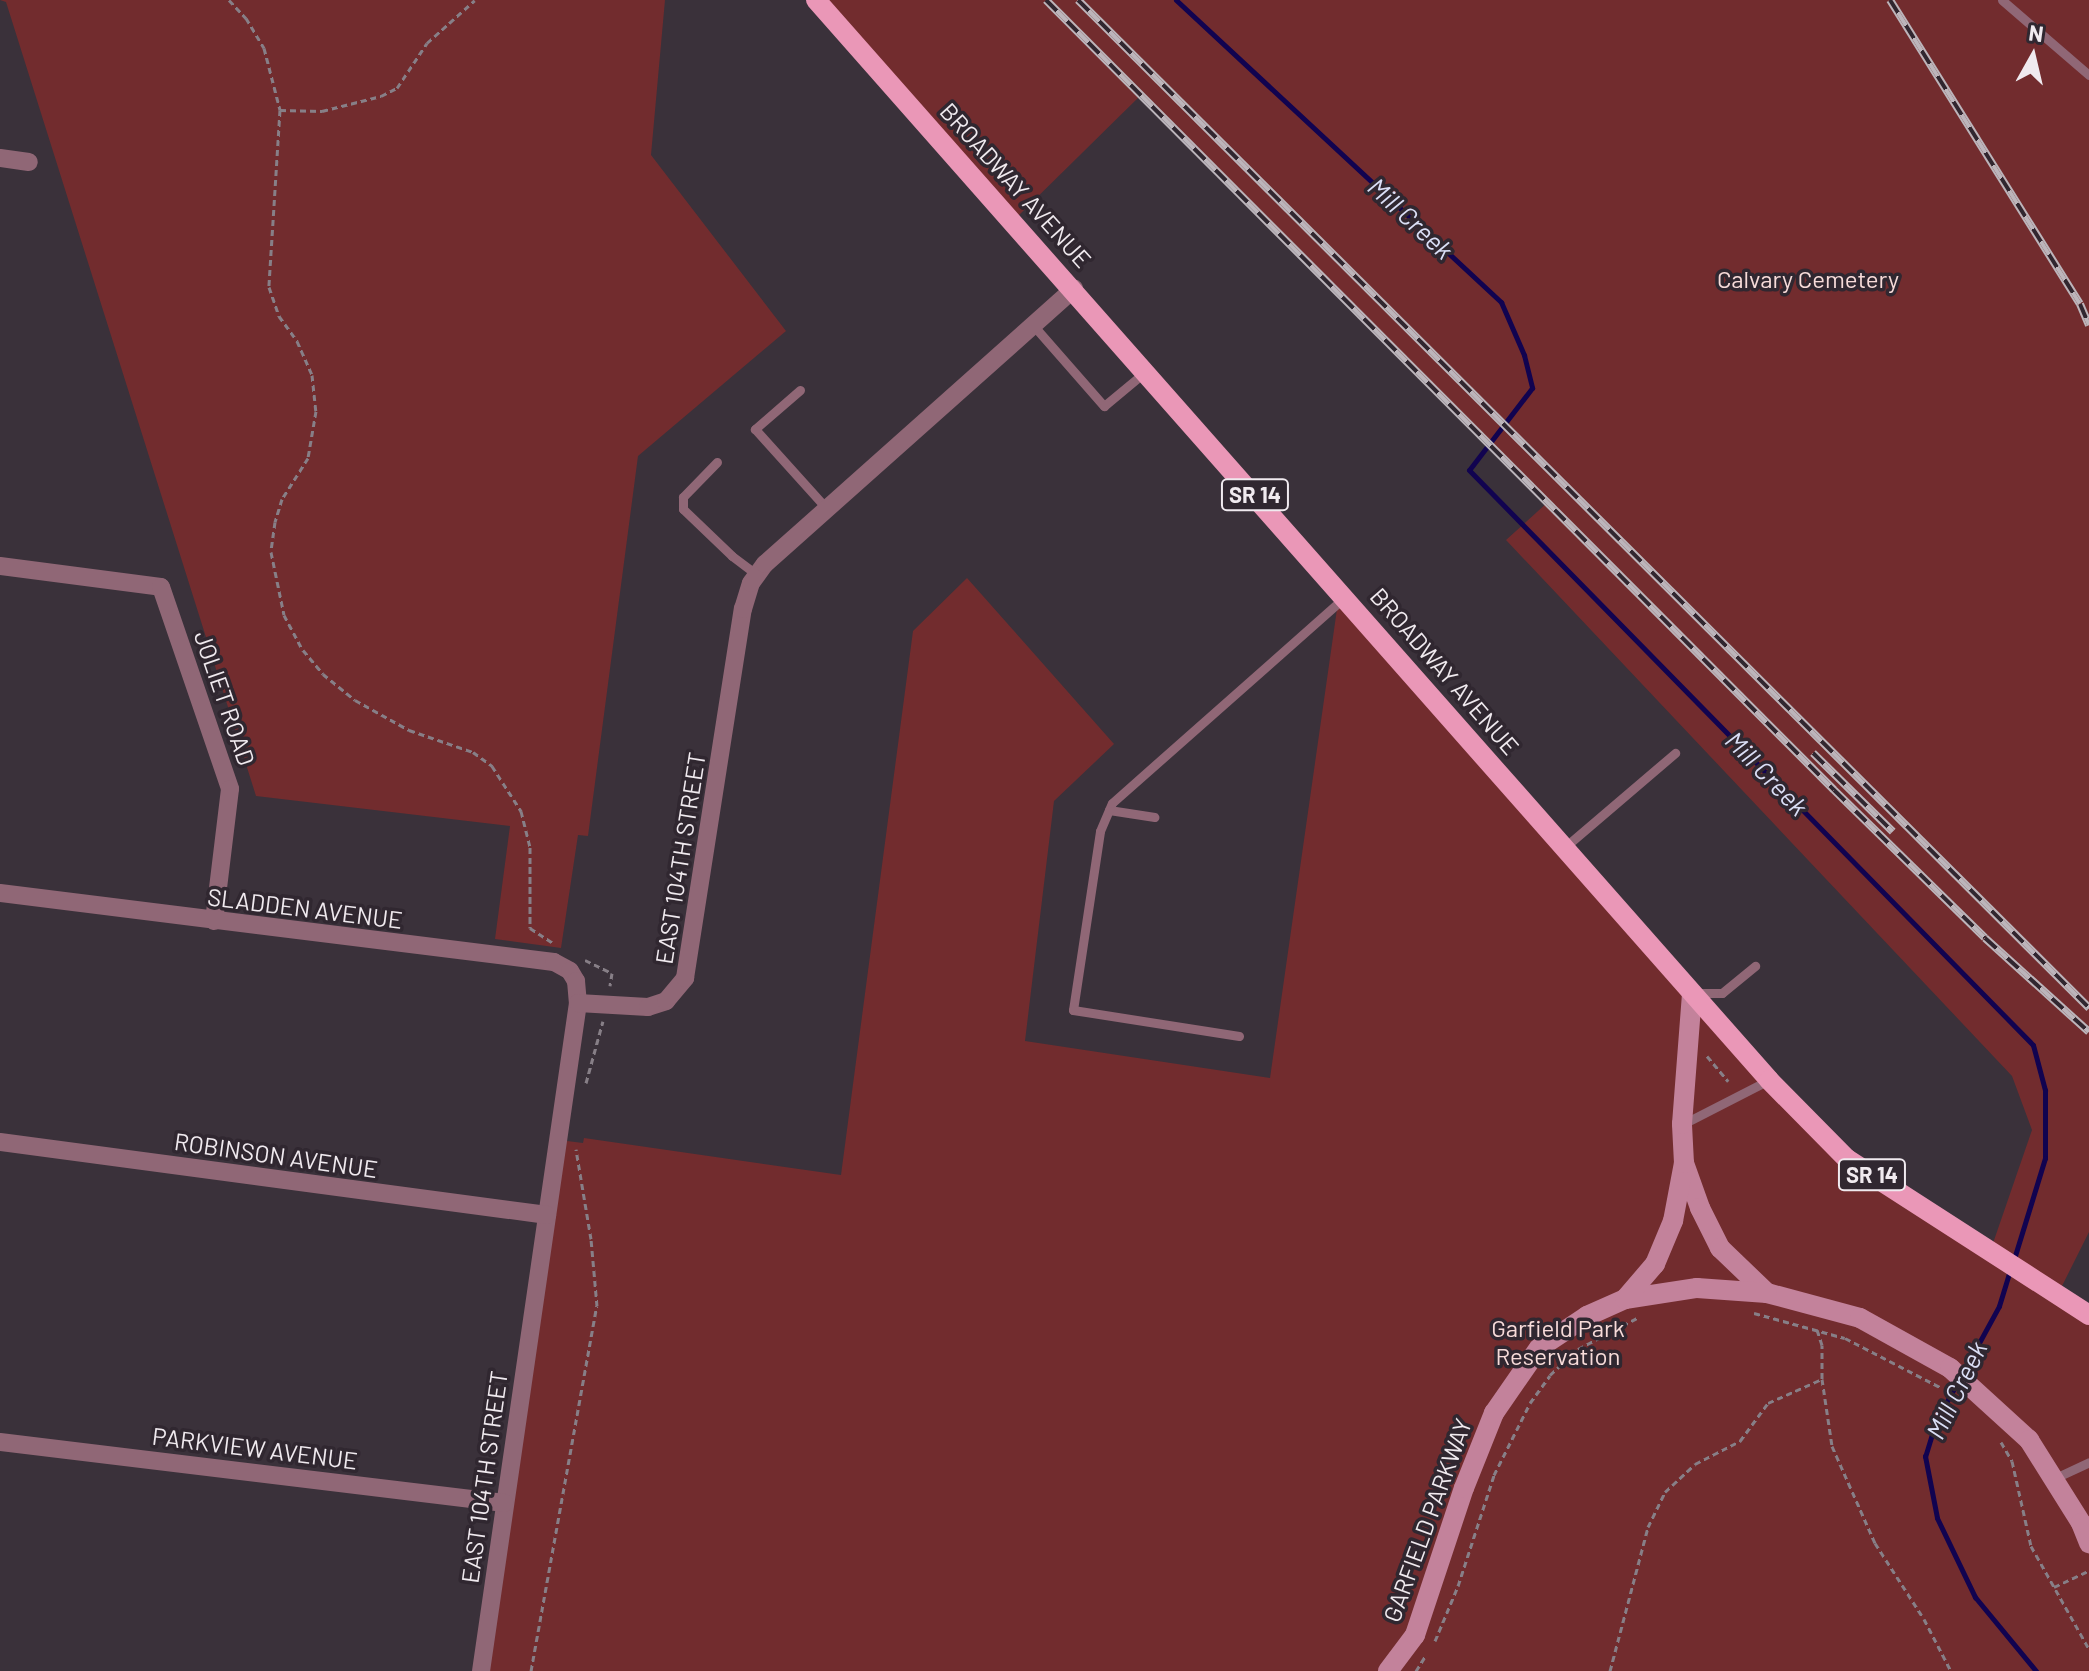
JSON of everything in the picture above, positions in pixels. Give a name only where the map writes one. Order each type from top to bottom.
[{"type":"main road","name":"BROADWAY AVENUE","points":[[816,0],[1769,1080],[1847,1159],[2089,1315]]},
{"type":"street","points":[[0,158],[29,162]]},
{"type":"street","name":"EAST 104TH STREET","points":[[481,1671],[578,1003],[648,1007],[666,1001],[685,978],[743,609],[757,575],[1074,289]]},
{"type":"street","name":"JOLIET ROAD","points":[[0,566],[161,587],[230,789],[214,921]]},
{"type":"street","name":"SLADDEN AVENUE","points":[[0,893],[554,962],[570,971],[576,981],[578,1003]]},
{"type":"street","name":"GARFIELD PARKWAY","points":[[1625,1299],[1655,1264],[1673,1221],[1684,1163],[1682,1124],[1692,993]]},
{"type":"street","name":"ROBINSON AVENUE","points":[[0,1142],[547,1215]]},
{"type":"street","name":"GARFIELD PARKWAY","points":[[1684,1163],[1700,1208],[1720,1248],[1767,1293]]},
{"type":"street","name":"GARFIELD PARKWAY","points":[[1388,1671],[1415,1635],[1464,1488],[1494,1413],[1539,1348],[1587,1316],[1625,1299],[1697,1288],[1767,1293],[1860,1318],[1950,1368],[2029,1440],[2089,1543]]},
{"type":"street","name":"PARKVIEW AVENUE","points":[[0,1442],[504,1503]]},
{"type":"lane","points":[[2002,0],[2089,75]]},
{"type":"lane","points":[[1033,325],[1104,406],[1146,371]]},
{"type":"lane","points":[[800,390],[755,429],[827,509]]},
{"type":"lane","points":[[717,462],[683,497],[683,509],[732,556],[757,575]]},
{"type":"lane","points":[[1239,1036],[1073,1010],[1100,831],[1112,803],[1345,597]]},
{"type":"lane","points":[[1565,847],[1675,753]]},
{"type":"lane","points":[[1109,810],[1154,817]]},
{"type":"lane","points":[[1692,993],[1722,993],[1755,966]]},
{"type":"lane","points":[[1682,1124],[1769,1080]]},
{"type":"lane","points":[[2053,1479],[2089,1462]]},
{"type":"path","points":[[229,0],[246,18],[264,48],[280,110],[269,287],[279,316],[297,341],[312,375],[316,411],[308,458],[282,499],[275,522],[271,552],[284,615],[313,662],[355,700],[409,730],[473,752],[492,766],[521,811],[530,847],[530,928],[559,946]]},
{"type":"path","points":[[280,110],[322,111],[381,96],[397,88],[427,43],[475,0]]},
{"type":"path","points":[[582,958],[612,973],[608,992]]},
{"type":"path","points":[[586,1085],[603,1021]]},
{"type":"path","points":[[1703,1051],[1728,1081]]},
{"type":"path","points":[[531,1671],[597,1306],[591,1239],[575,1146]]},
{"type":"path","points":[[1750,1312],[1845,1338],[1936,1384]]},
{"type":"path","points":[[1416,1671],[1439,1635],[1494,1475],[1530,1403],[1550,1375],[1578,1349],[1647,1314]]},
{"type":"path","points":[[1817,1330],[1822,1345],[1822,1379],[1832,1446],[1875,1543],[1924,1619],[1951,1671]]},
{"type":"path","points":[[1610,1671],[1648,1527],[1665,1492],[1695,1464],[1740,1441],[1768,1403],[1822,1379]]},
{"type":"path","points":[[1995,1434],[2012,1461],[2031,1546],[2089,1649]]},
{"type":"path","points":[[2054,1587],[2089,1571]]},
{"type":"green space","points":[[0,0],[665,0],[651,155],[786,331],[638,456],[588,836],[578,835],[561,948],[495,939],[510,826],[256,796],[6,2]]},
{"type":"green space","points":[[816,0],[2089,0],[2089,1232],[2059,1292],[2089,1311],[2089,1671],[481,1671],[559,1140],[583,1143],[584,1138],[841,1175],[913,631],[967,578],[1114,744],[1054,801],[1025,1041],[1270,1078],[1339,595],[1847,1159],[1991,1249],[2032,1130],[2012,1076],[1506,540],[1548,502],[1141,95],[1013,221]]},
{"type":"waterway","name":"Mill Creek","points":[[1176,0],[1501,302],[1524,355],[1532,388],[1469,470],[2033,1045],[2045,1090],[2045,1158],[2013,1262]]},
{"type":"waterway","name":"Mill Creek","points":[[1962,1374],[1999,1306],[2010,1271]]},
{"type":"waterway","name":"Mill Creek","points":[[1957,1383],[1936,1421],[1925,1456],[1937,1518],[1975,1597],[2036,1671]]},
{"type":"railway","points":[[1046,0],[1834,790],[1985,938],[2089,1032]]},
{"type":"railway","points":[[1078,0],[2089,1008]]},
{"type":"railway","points":[[1890,0],[2080,304],[2089,325]]},
{"type":"railway","points":[[1813,753],[1893,832]]},
{"type":"park label","name":"Calvary Cemetery","points":[[1808,279]]},
{"type":"park label","name":"Garfield Park Reservation","points":[[1558,1342]]}]
